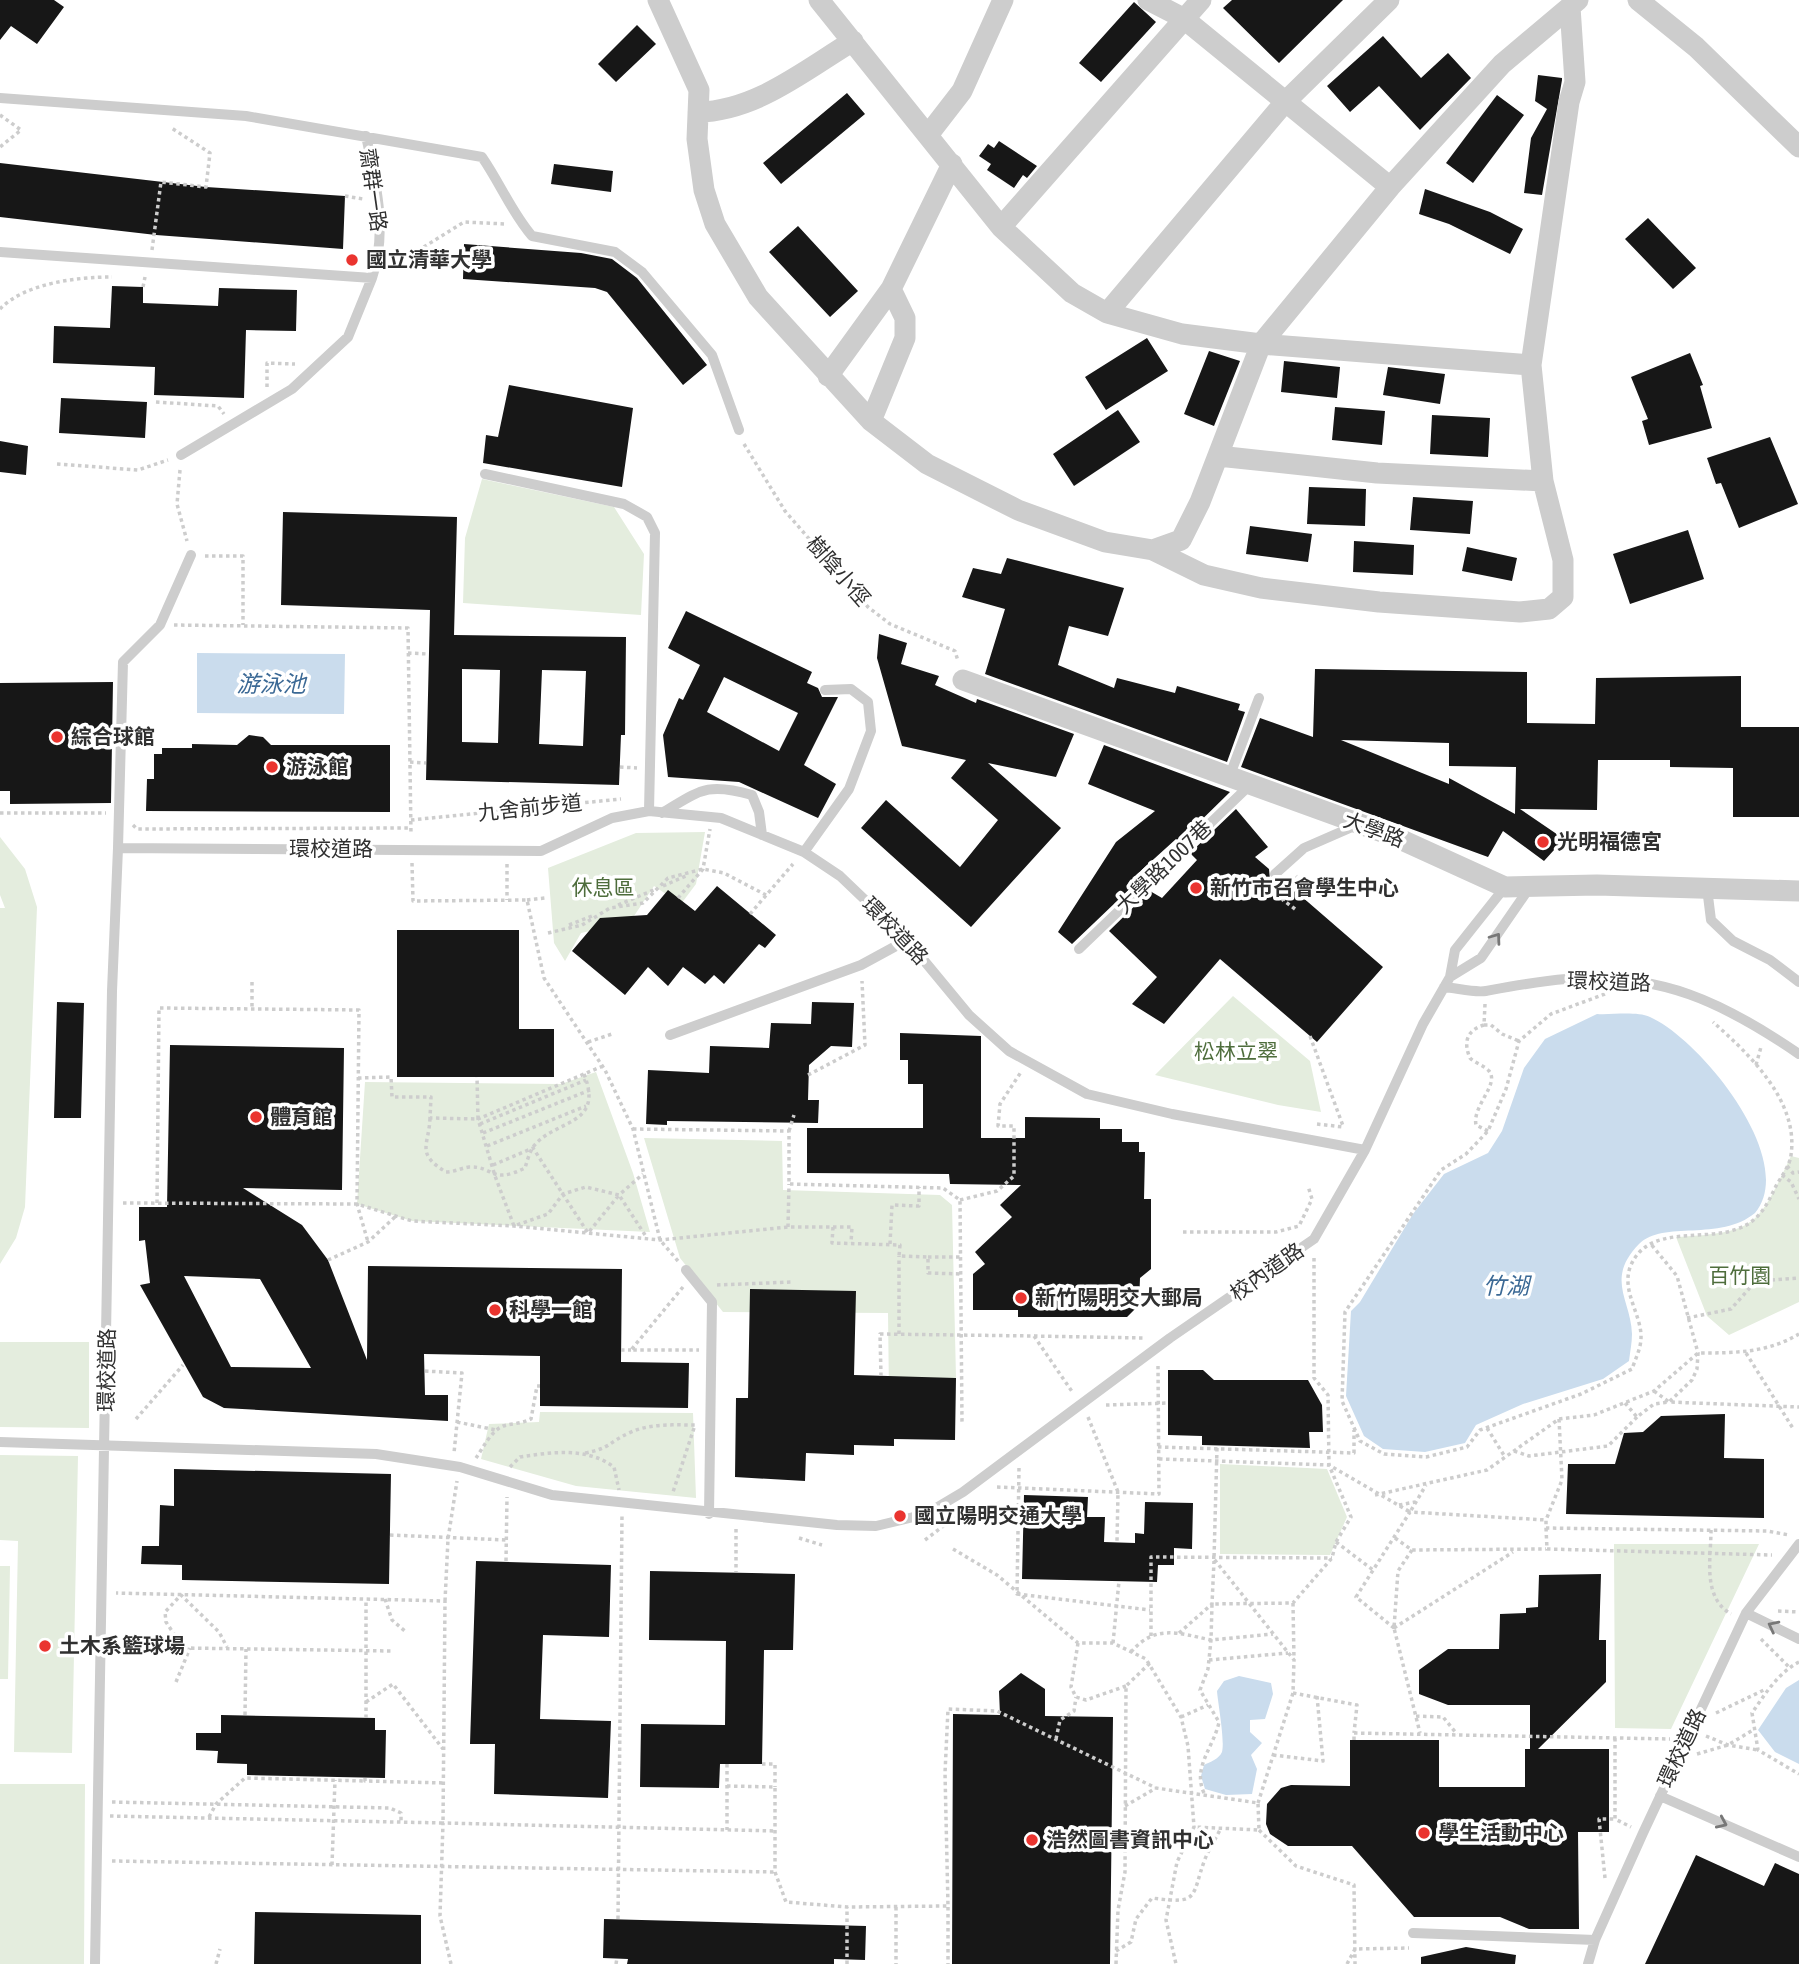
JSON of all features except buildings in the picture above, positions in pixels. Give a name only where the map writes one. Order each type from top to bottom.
[{"type":"street","points":[[658,0],[699,90],[697,139],[704,190],[715,224],[758,297],[871,421],[927,464],[1018,510],[1105,542],[1153,550],[1204,575],[1261,588],[1467,610],[1520,612],[1549,609],[1563,597],[1563,559],[1543,481],[1531,365],[1569,102],[1575,82],[1574,4]]},
{"type":"street","points":[[819,0],[1001,227],[1072,293],[1107,313],[1182,334],[1261,344],[1531,365]]},
{"type":"street","points":[[928,135],[961,91],[1003,0]]},
{"type":"street","points":[[1148,0],[1183,19],[1390,187]]},
{"type":"street","points":[[1001,227],[1201,0]]},
{"type":"street","points":[[1107,313],[1286,102],[1389,0]]},
{"type":"street","points":[[1638,0],[1696,47],[1799,148]]},
{"type":"street","points":[[1153,550],[1181,540],[1218,456],[1261,344],[1390,187],[1502,64],[1574,4]]},
{"type":"street","points":[[698,112],[723,111],[762,96],[853,41]]},
{"type":"street","points":[[828,376],[891,289],[952,164]]},
{"type":"street","points":[[871,421],[905,338],[905,318],[891,289]]},
{"type":"street","points":[[1218,456],[1377,473],[1543,481]]},
{"type":"street","name":"大學路","points":[[963,680],[1359,824],[1505,887],[1799,891]]},
{"type":"lane","name":"齋群一路","points":[[0,98],[246,116],[366,136],[379,201],[380,254],[348,337],[292,389],[181,455]]},
{"type":"lane","points":[[366,136],[482,157],[522,225],[532,236],[615,252],[642,272],[712,355],[738,430]]},
{"type":"lane","points":[[0,252],[372,278]]},
{"type":"lane","points":[[485,474],[624,504],[646,516],[655,533],[649,811]]},
{"type":"lane","points":[[118,848],[123,662],[160,625],[191,555]]},
{"type":"lane","points":[[804,852],[849,789],[871,731],[868,702],[851,689],[825,690]]},
{"type":"lane","points":[[1240,780],[1259,698]]},
{"type":"lane","name":"大學路1007巷","points":[[1079,949],[1240,780]]},
{"type":"lane","points":[[662,813],[701,789],[726,788],[752,795],[759,812],[762,835]]},
{"type":"lane","name":"環校道路","points":[[95,1964],[112,990],[118,848],[541,851],[612,818],[649,811],[710,817],[804,852],[840,876],[907,940],[969,1015],[1009,1051],[1087,1094],[1172,1114],[1365,1150]]},
{"type":"lane","points":[[1275,874],[1304,848],[1359,824]]},
{"type":"lane","points":[[1365,1150],[1423,1024],[1447,982],[1455,950],[1463,935],[1505,887]]},
{"type":"lane","points":[[1447,982],[1481,958],[1530,887]]},
{"type":"lane","points":[[1707,888],[1711,920],[1733,941],[1770,960],[1799,982]]},
{"type":"lane","points":[[670,1035],[861,965],[907,940]]},
{"type":"lane","name":"環校道路","points":[[1447,982],[1485,991],[1568,979],[1643,980],[1675,987],[1719,1004],[1799,1055]]},
{"type":"lane","name":"校內道路","points":[[0,1442],[376,1454],[507,1475],[552,1495],[621,1500],[709,1514],[876,1526],[926,1514],[963,1492],[1170,1338],[1314,1239],[1365,1150]]},
{"type":"lane","points":[[692,1278],[712,1303],[709,1514]]},
{"type":"lane","name":"環校道路","points":[[1588,1964],[1608,1910],[1744,1616],[1799,1544]]},
{"type":"lane","points":[[1744,1616],[1799,1639]]},
{"type":"lane","points":[[1660,1796],[1799,1857]]},
{"type":"lane","points":[[1413,1933],[1595,1940]]},
{"type":"path","points":[[142,108],[209,153],[206,187],[161,182],[156,235]]},
{"type":"path","points":[[0,115],[21,130],[0,147]]},
{"type":"path","points":[[380,254],[411,255],[464,222],[522,225]]},
{"type":"path","points":[[0,309],[10,299],[45,287],[89,277],[123,276]]},
{"type":"path","points":[[134,276],[145,276]]},
{"type":"path","points":[[268,403],[267,363],[301,364],[309,373]]},
{"type":"path","points":[[156,402],[218,406],[231,425]]},
{"type":"path","name":"樹陰小徑","points":[[738,430],[764,480],[785,511],[855,593],[890,624],[955,651],[963,680]]},
{"type":"path","points":[[57,464],[138,470],[181,455],[177,504],[191,555],[243,556],[243,625]]},
{"type":"path","points":[[160,625],[408,628],[413,901],[545,898]]},
{"type":"path","points":[[408,653],[428,654]]},
{"type":"path","points":[[410,762],[426,763]]},
{"type":"path","name":"九舍前步道","points":[[411,820],[649,797]]},
{"type":"path","points":[[0,813],[120,813],[126,815],[137,829],[410,828]]},
{"type":"path","points":[[678,898],[703,869],[710,817]]},
{"type":"path","points":[[507,850],[507,900]]},
{"type":"path","points":[[750,914],[804,852]]},
{"type":"path","points":[[1284,865],[1302,882],[1283,900],[1295,909]]},
{"type":"path","points":[[557,930],[582,925],[610,908],[643,903],[668,878],[703,869],[724,873],[766,895]]},
{"type":"path","points":[[548,933],[703,869]]},
{"type":"path","points":[[527,900],[544,978],[603,1066],[633,1129],[660,1240],[692,1278],[792,1282]]},
{"type":"path","points":[[808,1075],[865,1045],[861,965]]},
{"type":"path","points":[[252,982],[252,1009]]},
{"type":"path","points":[[1615,990],[1551,1014],[1519,1041],[1506,1089],[1488,1131],[1466,1154],[1441,1170],[1345,1312],[1342,1401],[1360,1441],[1384,1454],[1426,1457],[1467,1447],[1480,1430],[1581,1394],[1632,1369],[1642,1338],[1630,1300],[1631,1266],[1650,1243],[1739,1229],[1762,1214],[1791,1156],[1791,1129],[1784,1107],[1756,1065],[1703,1014]]},
{"type":"path","points":[[1484,1025],[1485,991]]},
{"type":"path","points":[[157,1203],[159,1008],[359,1010],[357,1204],[368,1242]]},
{"type":"path","points":[[1488,1131],[1476,1125],[1474,1117],[1491,1085],[1491,1077],[1489,1070],[1469,1058],[1466,1041],[1469,1033],[1484,1025],[1491,1025],[1502,1034],[1519,1041]]},
{"type":"path","points":[[587,1042],[612,1034]]},
{"type":"path","points":[[1310,1036],[1343,1127]]},
{"type":"path","points":[[789,1184],[943,1188],[960,1200],[997,1191],[1014,1176],[1014,1126],[998,1126],[1000,1104],[1028,1061]]},
{"type":"path","points":[[430,1118],[478,1119],[603,1066]]},
{"type":"path","points":[[492,1165],[533,1147],[579,1119],[587,1105],[590,1090],[584,1074]]},
{"type":"path","points":[[358,1078],[391,1077],[392,1097],[431,1097],[425,1140],[426,1154],[431,1163],[446,1172],[467,1167],[495,1176],[508,1176],[525,1168],[533,1147]]},
{"type":"path","points":[[477,1077],[478,1119],[514,1226]]},
{"type":"path","points":[[480,1124],[586,1080]]},
{"type":"path","points":[[483,1133],[590,1090]]},
{"type":"path","points":[[487,1146],[587,1105]]},
{"type":"path","points":[[788,1227],[789,1131],[794,1115]]},
{"type":"path","points":[[633,1129],[789,1131]]},
{"type":"path","points":[[533,1147],[588,1233]]},
{"type":"path","points":[[1787,1166],[1794,1173],[1799,1172]]},
{"type":"path","points":[[588,1233],[619,1195],[644,1174]]},
{"type":"path","points":[[1782,1175],[1791,1182],[1799,1199]]},
{"type":"path","points":[[1183,1231],[1276,1232],[1299,1226],[1312,1199],[1308,1186]]},
{"type":"path","points":[[514,1226],[548,1214],[563,1194],[586,1187],[619,1195],[647,1238]]},
{"type":"path","points":[[890,1244],[892,1205],[919,1206],[919,1187]]},
{"type":"path","points":[[960,1200],[962,1422]]},
{"type":"path","points":[[110,1203],[357,1204],[412,1221],[514,1226],[660,1240],[788,1227],[852,1227],[851,1243]]},
{"type":"path","points":[[328,1261],[368,1242],[396,1216]]},
{"type":"path","points":[[833,1227],[832,1243],[900,1245],[899,1334]]},
{"type":"path","points":[[1259,1830],[1258,1803],[1293,1693],[1293,1603],[1332,1558],[1336,1542],[1351,1517],[1329,1465],[1328,1395],[1314,1378],[1314,1239]]},
{"type":"path","points":[[1650,1243],[1677,1276],[1698,1353],[1697,1369],[1692,1380],[1670,1402]]},
{"type":"path","points":[[900,1256],[961,1257]]},
{"type":"path","points":[[928,1258],[928,1273],[961,1274]]},
{"type":"path","points":[[631,1350],[692,1278]]},
{"type":"path","points":[[1687,1318],[1731,1309],[1756,1282],[1799,1278]]},
{"type":"path","points":[[881,1376],[880,1334],[1170,1338]]},
{"type":"path","points":[[1375,1495],[1487,1470],[1559,1419],[1594,1415],[1654,1391],[1698,1353],[1746,1353],[1782,1344],[1799,1334]]},
{"type":"path","points":[[1034,1336],[1081,1405]]},
{"type":"path","points":[[621,1350],[711,1350]]},
{"type":"path","points":[[1746,1353],[1783,1407],[1794,1430]]},
{"type":"path","points":[[994,1487],[1159,1493],[1158,1364]]},
{"type":"path","points":[[136,1419],[183,1365]]},
{"type":"path","points":[[425,1371],[462,1373],[454,1454]]},
{"type":"path","points":[[457,1422],[497,1430],[531,1419],[537,1386],[540,1386]]},
{"type":"path","points":[[1654,1391],[1670,1402]]},
{"type":"path","points":[[1514,1451],[1529,1456],[1608,1446],[1654,1404],[1670,1402],[1799,1407]]},
{"type":"path","points":[[1104,1405],[1168,1403]]},
{"type":"path","points":[[1625,1403],[1637,1417]]},
{"type":"path","points":[[1088,1417],[1118,1492],[1117,1542]]},
{"type":"path","points":[[1547,1549],[1546,1520],[1562,1480],[1559,1419]]},
{"type":"path","points":[[506,1562],[507,1475],[520,1457],[585,1453],[606,1449],[629,1433],[651,1426],[695,1425],[670,1501]]},
{"type":"path","points":[[1158,1447],[1354,1453],[1353,1426]]},
{"type":"path","points":[[1487,1427],[1505,1457]]},
{"type":"path","points":[[475,1460],[497,1430]]},
{"type":"path","points":[[1204,1794],[1199,1773],[1216,1737],[1219,1722],[1200,1689],[1209,1660],[1211,1640],[1217,1448]]},
{"type":"path","points":[[585,1453],[603,1459],[614,1467],[619,1480],[621,1500],[618,1919]]},
{"type":"path","points":[[1159,1459],[1329,1465],[1375,1495],[1410,1512],[1546,1520]]},
{"type":"path","points":[[451,1964],[440,1916],[440,1867],[444,1783],[447,1539],[460,1467]]},
{"type":"path","points":[[1017,1594],[1019,1468]]},
{"type":"path","points":[[1394,1628],[1356,1597],[1426,1484]]},
{"type":"path","points":[[1397,1506],[1416,1502]]},
{"type":"path","points":[[1546,1528],[1767,1531],[1799,1537]]},
{"type":"path","points":[[1711,1530],[1711,1587],[1716,1602],[1744,1616],[1789,1667]]},
{"type":"path","points":[[390,1535],[506,1540]]},
{"type":"path","points":[[1395,1538],[1412,1550],[1711,1552],[1768,1554],[1787,1559]]},
{"type":"path","points":[[736,1540],[736,1572]]},
{"type":"path","points":[[1336,1542],[1374,1570]]},
{"type":"path","points":[[953,1549],[997,1575],[1078,1643],[1112,1643],[1150,1663],[1181,1717],[1188,1746],[1194,1827],[1177,1861],[1166,1920],[1176,1964]]},
{"type":"path","points":[[1412,1550],[1398,1571],[1394,1628],[1420,1733]]},
{"type":"path","points":[[1394,1628],[1516,1551]]},
{"type":"path","points":[[1151,1636],[1151,1557],[1332,1558]]},
{"type":"path","points":[[1214,1559],[1294,1660]]},
{"type":"path","points":[[1112,1643],[1119,1581]]},
{"type":"path","points":[[102,1592],[445,1601]]},
{"type":"path","points":[[1017,1594],[1150,1610]]},
{"type":"path","points":[[166,1647],[174,1634],[166,1622],[165,1612],[181,1595]]},
{"type":"path","points":[[181,1595],[219,1632],[228,1648]]},
{"type":"path","points":[[366,1599],[366,1718]]},
{"type":"path","points":[[385,1599],[392,1620],[405,1632]]},
{"type":"path","points":[[1178,1633],[1212,1604],[1293,1603]]},
{"type":"path","points":[[1130,1652],[1143,1637],[1178,1633],[1211,1640],[1273,1634]]},
{"type":"path","points":[[1056,1739],[1059,1720],[1074,1711],[1076,1697],[1071,1687],[1078,1643]]},
{"type":"path","points":[[101,1647],[392,1651]]},
{"type":"path","points":[[176,1682],[190,1648]]},
{"type":"path","points":[[245,1715],[246,1649]]},
{"type":"path","points":[[1209,1660],[1289,1653]]},
{"type":"path","points":[[1758,1750],[1752,1713],[1768,1689],[1789,1667],[1799,1662]]},
{"type":"path","points":[[1076,1697],[1086,1700],[1126,1686],[1150,1663]]},
{"type":"path","points":[[366,1702],[393,1684],[444,1750]]},
{"type":"path","points":[[1116,1964],[1118,1910],[1125,1872],[1126,1686]]},
{"type":"path","points":[[1354,1733],[1615,1738],[1690,1731],[1768,1689]]},
{"type":"path","points":[[1293,1693],[1357,1705],[1354,1740]]},
{"type":"path","points":[[1273,1755],[1323,1761],[1317,1696]]},
{"type":"path","points":[[1181,1717],[1209,1705]]},
{"type":"path","points":[[948,1964],[945,1773],[948,1709],[997,1711],[1156,1788],[1258,1803]]},
{"type":"path","points":[[1416,1716],[1443,1717],[1457,1734]]},
{"type":"path","points":[[1678,1756],[1704,1753],[1728,1745],[1753,1730]]},
{"type":"path","points":[[1690,1731],[1728,1745],[1758,1750],[1799,1774]]},
{"type":"path","points":[[1615,1738],[1615,1819]]},
{"type":"path","points":[[727,1764],[727,1830]]},
{"type":"path","points":[[762,1764],[775,1764],[775,1872],[786,1902],[847,1906],[948,1906]]},
{"type":"path","points":[[209,1818],[216,1804],[245,1778],[444,1783]]},
{"type":"path","points":[[332,1866],[335,1780]]},
{"type":"path","points":[[727,1786],[775,1787]]},
{"type":"path","points":[[1125,1806],[1156,1788]]},
{"type":"path","points":[[99,1802],[397,1810],[401,1813],[401,1822]]},
{"type":"path","points":[[98,1816],[334,1819],[618,1829],[775,1831]]},
{"type":"path","points":[[1608,1910],[1599,1819],[1615,1819],[1643,1833]]},
{"type":"path","points":[[1194,1827],[1259,1830],[1296,1866],[1353,1885],[1355,1964]]},
{"type":"path","points":[[1116,1951],[1131,1942],[1136,1919],[1144,1904],[1152,1898],[1170,1900],[1189,1897],[1199,1886],[1205,1860],[1221,1828]]},
{"type":"path","points":[[98,1861],[775,1872]]},
{"type":"path","points":[[847,1906],[847,1964]]},
{"type":"path","points":[[896,1906],[896,1964]]},
{"type":"path","points":[[216,1964],[220,1949]]},
{"type":"path","points":[[1347,1964],[1355,1949]]},
{"type":"green space","points":[[482,479],[614,507],[644,554],[641,615],[463,603],[465,538]]},
{"type":"green space","name":"休息區","points":[[705,832],[696,884],[681,904],[654,886],[630,922],[581,933],[565,961],[554,943],[548,868],[636,833]]},
{"type":"green space","points":[[0,837],[25,869],[37,907],[25,1207],[16,1238],[0,1264],[0,908],[5,908],[0,895]]},
{"type":"green space","name":"松林立翠","points":[[1233,996],[1310,1061],[1321,1112],[1278,1105],[1155,1075]]},
{"type":"green space","points":[[596,1072],[633,1173],[650,1232],[412,1221],[357,1204],[365,1082],[561,1084]]},
{"type":"green space","points":[[644,1138],[782,1141],[783,1190],[940,1195],[952,1205],[956,1378],[952,1398],[889,1396],[888,1313],[723,1312],[680,1258]]},
{"type":"green space","name":"百竹園","points":[[1791,1156],[1799,1158],[1799,1302],[1729,1335],[1707,1316],[1676,1237],[1723,1232],[1739,1228],[1751,1221],[1770,1198]]},
{"type":"green space","points":[[0,1342],[89,1342],[89,1428],[0,1427]]},
{"type":"green space","points":[[540,1412],[693,1413],[696,1498],[576,1486],[481,1459],[489,1424],[539,1422]]},
{"type":"green space","name":"土木系籃球場","points":[[0,1455],[78,1456],[72,1753],[14,1752],[18,1541],[0,1540]]},
{"type":"green space","points":[[1220,1464],[1327,1469],[1347,1517],[1330,1555],[1220,1554]]},
{"type":"green space","points":[[1614,1544],[1759,1544],[1671,1729],[1615,1728]]},
{"type":"green space","points":[[0,1566],[10,1566],[8,1679],[0,1679]]},
{"type":"green space","points":[[0,1784],[85,1784],[84,1964],[0,1964]]},
{"type":"water","name":"游泳池","points":[[197,653],[345,654],[344,714],[197,713]]},
{"type":"water","name":"竹湖","points":[[1597,1014],[1650,1017],[1694,1049],[1717,1075],[1738,1103],[1754,1133],[1764,1163],[1765,1190],[1755,1213],[1741,1222],[1725,1227],[1662,1233],[1639,1244],[1623,1268],[1622,1279],[1631,1322],[1629,1361],[1603,1379],[1523,1404],[1476,1425],[1465,1443],[1425,1452],[1383,1449],[1364,1436],[1346,1396],[1351,1311],[1360,1302],[1413,1214],[1444,1174],[1488,1153],[1502,1131],[1524,1068],[1545,1039]]},
{"type":"water","points":[[1239,1676],[1271,1683],[1273,1694],[1265,1719],[1250,1720],[1250,1732],[1262,1743],[1251,1755],[1257,1769],[1252,1794],[1226,1795],[1205,1789],[1201,1776],[1204,1765],[1222,1752],[1217,1691],[1224,1681]]},
{"type":"water","points":[[1799,1680],[1799,1764],[1775,1752],[1758,1730],[1786,1688]]},
{"type":"place","name":"國立清華大學","points":[[352,260]]},
{"type":"place","name":"綜合球館","points":[[57,737]]},
{"type":"place","name":"游泳館","points":[[272,767]]},
{"type":"place","name":"光明福德宮","points":[[1543,842]]},
{"type":"place","name":"新竹市召會學生中心","points":[[1196,888]]},
{"type":"place","name":"體育館","points":[[256,1117]]},
{"type":"place","name":"新竹陽明交大郵局","points":[[1021,1298]]},
{"type":"place","name":"科學一館","points":[[495,1310]]},
{"type":"place","name":"國立陽明交通大學","points":[[900,1516]]},
{"type":"place","name":"土木系籃球場","points":[[45,1646]]},
{"type":"place","name":"學生活動中心","points":[[1424,1833]]},
{"type":"place","name":"浩然圖書資訊中心","points":[[1032,1840]]}]
